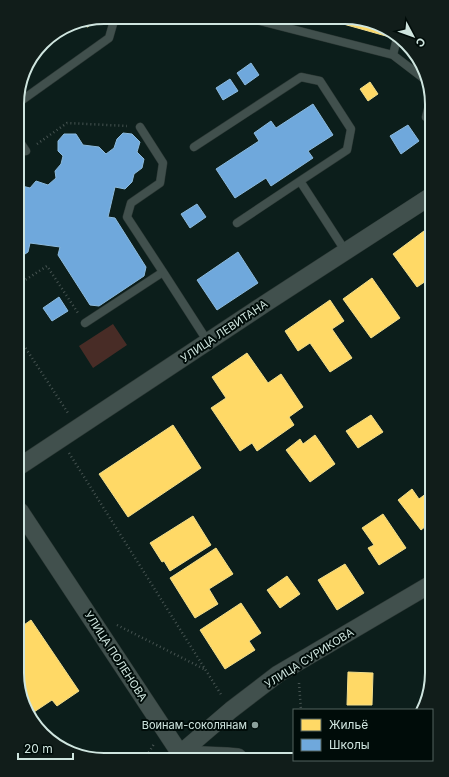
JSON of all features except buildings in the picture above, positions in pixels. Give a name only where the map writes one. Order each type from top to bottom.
[{"type":"street","name":"УЛИЦА ЛЕВИТАНА","points":[[24,463],[425,200]]},
{"type":"street","name":"УЛИЦА ПОЛЕНОВА","points":[[24,517],[176,753]]},
{"type":"street","name":"УЛИЦА СУРИКОВА","points":[[183,753],[231,710],[278,674],[425,588]]},
{"type":"lane","points":[[25,98],[109,38],[113,24]]},
{"type":"lane","points":[[272,24],[393,55]]},
{"type":"lane","points":[[394,56],[420,76]]},
{"type":"lane","points":[[194,147],[301,77],[320,81],[351,129],[347,150],[237,223]]},
{"type":"lane","points":[[140,127],[163,163],[160,183],[131,203],[127,217],[208,342]]},
{"type":"lane","points":[[300,181],[346,252]]},
{"type":"lane","points":[[84,323],[163,272]]},
{"type":"path","points":[[26,151],[67,124],[140,127]]},
{"type":"path","points":[[24,281],[47,266],[84,323]]},
{"type":"path","points":[[24,346],[65,409]]},
{"type":"path","points":[[69,453],[223,697]]},
{"type":"path","points":[[113,623],[206,670]]},
{"type":"path","points":[[298,663],[301,709]]},
{"type":"path","points":[[149,753],[154,744],[159,741]]},
{"type":"shaded area","points":[[113,324],[127,345],[93,368],[79,346]]},
{"type":"place","name":"Воинам-соколянам","points":[[255,725]]}]
